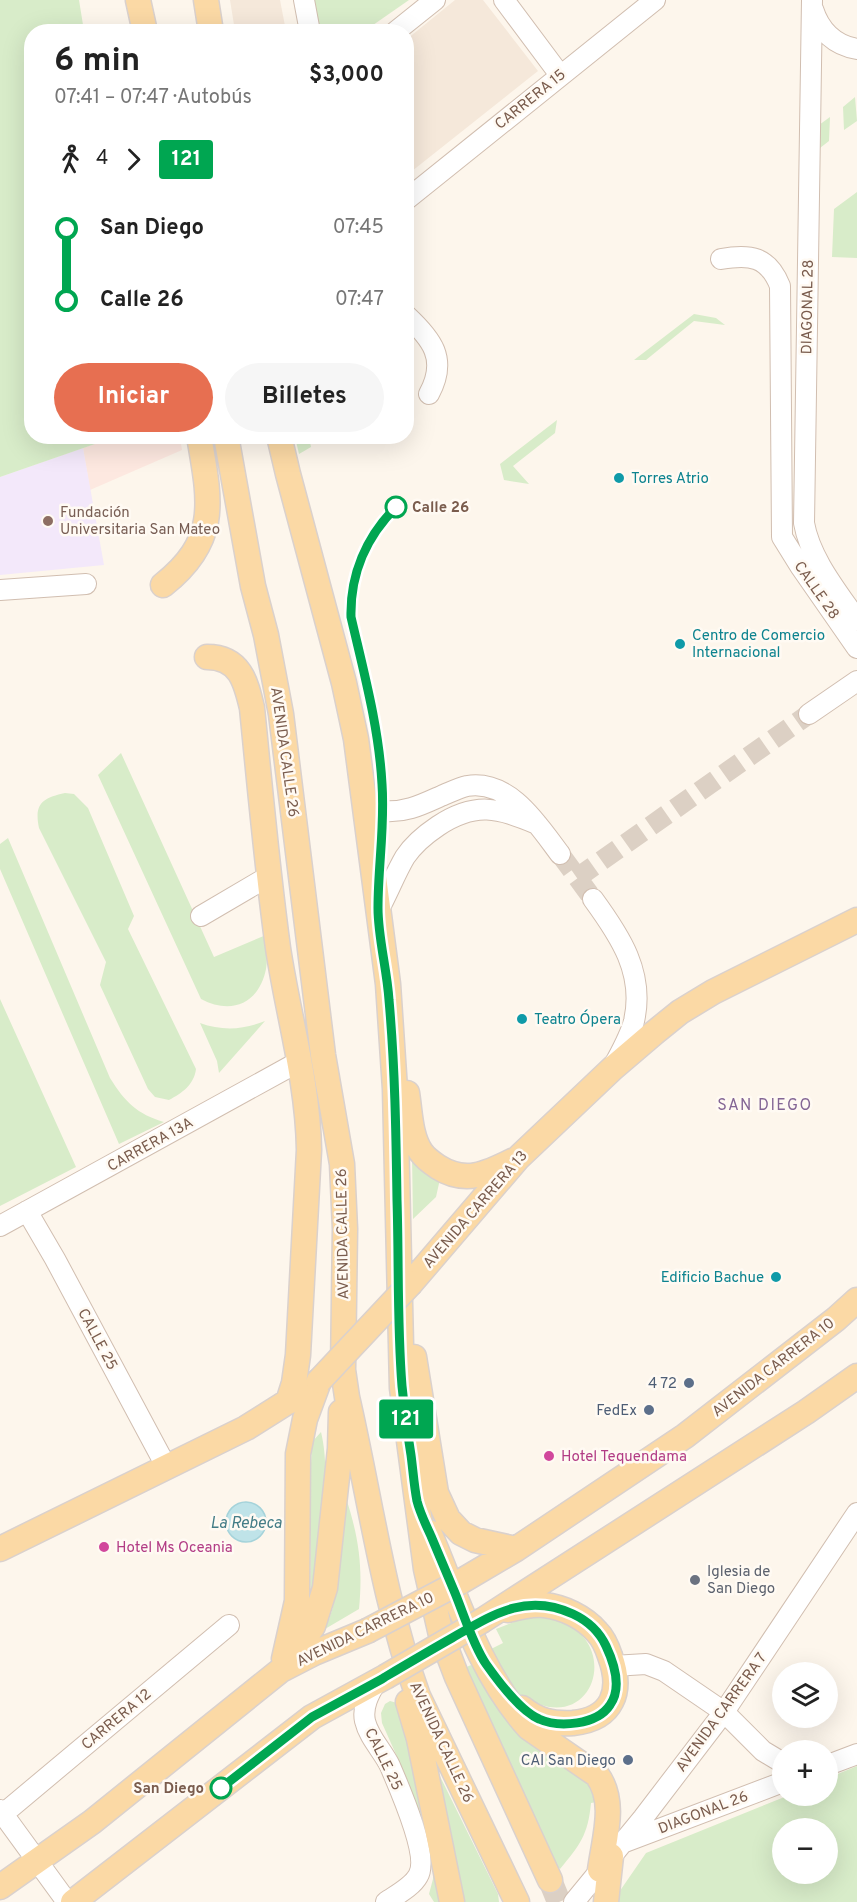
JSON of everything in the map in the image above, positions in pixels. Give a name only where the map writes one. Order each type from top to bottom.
[{"type":"main road","points":[[135,24],[136,0]]},
{"type":"main road","points":[[136,0],[144,24]]},
{"type":"main road","points":[[206,0],[210,24]]},
{"type":"main road","points":[[163,585],[180,572],[191,559],[204,532],[207,507],[200,444]]},
{"type":"main road","name":"AVENIDA CALLE 26","points":[[227,444],[281,714],[293,805],[294,946],[323,1055],[345,1194],[343,1370],[388,1597],[418,1696],[517,1902]]},
{"type":"main road","points":[[281,444],[351,714],[388,984],[414,1137],[420,1152],[431,1162],[458,1176],[489,1172],[518,1158]]},
{"type":"main road","points":[[207,657],[217,657],[233,666],[246,685],[252,708],[269,876],[294,946],[300,1061],[309,1126],[309,1150],[298,1355],[294,1383],[288,1402]]},
{"type":"main road","name":"AVENIDA CARRERA 13","points":[[0,1549],[246,1428],[319,1380],[405,1276],[518,1158],[613,1068],[693,1004],[857,920]]},
{"type":"main road","points":[[388,984],[405,1276],[402,1388],[426,1569],[441,1635],[457,1677],[550,1880]]},
{"type":"main road","points":[[405,1276],[436,1493],[441,1506],[447,1519],[460,1533],[475,1540],[516,1549]]},
{"type":"main road","name":"AVENIDA CARRERA 10","points":[[0,1887],[92,1822],[281,1670],[316,1652],[367,1631],[516,1549],[685,1436],[836,1319],[857,1300]]},
{"type":"main road","points":[[281,1670],[313,1626],[325,1588],[340,1449],[343,1370]]},
{"type":"main road","points":[[73,1902],[312,1717],[490,1616],[806,1412],[857,1376]]},
{"type":"main road","points":[[281,1670],[297,1601],[298,1454],[305,1419],[319,1380]]},
{"type":"main road","points":[[418,1504],[484,1661],[521,1719],[529,1728],[583,1764],[604,1784],[608,1794],[611,1857],[606,1902]]},
{"type":"main road","points":[[388,1597],[394,1655],[419,1739],[452,1902]]},
{"type":"main road","points":[[484,1661],[527,1712],[545,1722],[561,1724],[593,1718],[603,1712],[615,1696],[613,1666],[602,1637],[586,1622],[558,1608],[543,1605],[490,1616]]},
{"type":"street","points":[[304,0],[308,24]]},
{"type":"street","points":[[405,24],[435,0]]},
{"type":"street","points":[[504,0],[560,75]]},
{"type":"street","name":"CARRERA 15","points":[[414,194],[655,0]]},
{"type":"street","points":[[811,2],[823,30],[844,46],[857,49]]},
{"type":"street","name":"DIAGONAL 28","points":[[804,523],[811,2]]},
{"type":"street","name":"DIAGONAL 28","points":[[721,259],[736,256],[768,264],[780,286],[781,530]]},
{"type":"street","points":[[414,323],[427,336],[437,354],[438,373],[429,394]]},
{"type":"street","name":"CALLE 28","points":[[804,523],[814,554],[850,613],[857,648]]},
{"type":"street","name":"CALLE 28","points":[[781,530],[782,537],[795,559],[850,613]]},
{"type":"street","points":[[0,590],[86,584]]},
{"type":"street","points":[[809,714],[857,681]]},
{"type":"street","points":[[383,811],[410,810],[458,789],[470,786],[485,787],[511,797],[537,824],[560,854]]},
{"type":"street","points":[[378,911],[409,852],[428,832],[452,817],[472,809],[492,809],[508,812],[537,824]]},
{"type":"street","points":[[201,916],[269,876]]},
{"type":"street","points":[[593,899],[612,925],[633,967],[636,1007],[633,1022],[613,1068]]},
{"type":"street","name":"CARRERA 13A","points":[[0,1226],[300,1061]]},
{"type":"street","name":"CALLE 25","points":[[27,1211],[167,1468]]},
{"type":"street","name":"AVENIDA CARRERA 7","points":[[577,1898],[724,1712],[857,1513]]},
{"type":"street","name":"CARRERA 12","points":[[1,1812],[229,1625]]},
{"type":"street","points":[[613,1666],[637,1663],[655,1666],[724,1712],[763,1751],[772,1756]]},
{"type":"street","name":"CALLE 25","points":[[380,1680],[365,1704],[365,1721],[389,1765],[419,1843],[422,1861],[420,1872],[413,1882],[386,1902]]},
{"type":"street","points":[[838,1761],[857,1754]]},
{"type":"street","name":"DIAGONAL 26","points":[[611,1857],[772,1787]]},
{"type":"street","points":[[1,1812],[67,1902]]},
{"type":"shaded area","points":[[230,0],[280,0],[285,24],[234,24]]},
{"type":"shaded area","points":[[455,0],[483,0],[538,71],[414,169],[414,33]]},
{"type":"shaded area","points":[[95,444],[181,444],[182,450],[90,490],[83,448]]},
{"type":"shaded area","name":"Fundación Universitaria San Mateo","points":[[83,448],[104,565],[0,575],[0,477]]},
{"type":"green space","points":[[0,0],[79,0],[83,24],[24,24],[24,444],[95,444],[0,477]]},
{"type":"green space","points":[[310,0],[409,0],[374,24],[314,24]]},
{"type":"green space","points":[[855,97],[857,121],[844,130],[843,107]]},
{"type":"green space","points":[[830,117],[829,141],[820,148],[819,125]]},
{"type":"green space","points":[[857,192],[857,258],[832,257],[834,209]]},
{"type":"green space","points":[[694,314],[716,318],[725,325],[694,321],[646,360],[634,360]]},
{"type":"green space","points":[[557,420],[555,433],[513,466],[529,484],[504,480],[500,464]]},
{"type":"green space","points":[[297,444],[310,444],[311,447],[299,454]]},
{"type":"green space","points":[[121,753],[214,957],[266,935],[267,965],[262,981],[257,991],[242,1003],[223,1006],[201,999],[98,775]]},
{"type":"green space","points":[[65,793],[74,794],[88,808],[134,916],[128,929],[196,1069],[190,1084],[169,1100],[155,1097],[148,1089],[100,985],[106,962],[39,828],[38,813],[42,803],[51,797]]},
{"type":"green space","points":[[8,838],[110,1078],[132,1106],[164,1122],[119,1144],[0,869],[0,844]]},
{"type":"green space","points":[[0,999],[76,1167],[0,1206]]},
{"type":"green space","points":[[265,1021],[219,1073],[217,1061],[200,1023],[233,1028]]},
{"type":"green space","points":[[412,1155],[440,1179],[436,1197],[413,1219]]},
{"type":"green space","points":[[321,1432],[325,1471],[324,1519],[310,1606],[312,1442]]},
{"type":"green space","points":[[338,1496],[346,1498],[357,1540],[360,1566],[359,1609],[325,1629],[338,1581]]},
{"type":"green space","points":[[524,1618],[556,1620],[576,1630],[588,1643],[594,1660],[594,1676],[588,1691],[577,1702],[561,1707],[541,1705],[526,1700],[509,1683],[485,1652],[503,1643],[496,1629]]},
{"type":"green space","points":[[471,1665],[496,1702],[590,1784],[597,1802],[591,1803],[588,1823],[582,1839],[560,1869],[547,1855],[460,1670]]},
{"type":"green space","points":[[390,1701],[397,1703],[406,1714],[447,1902],[434,1902],[429,1894],[433,1879],[433,1862],[407,1779],[382,1723],[381,1713],[385,1704]]},
{"type":"green space","points":[[428,1752],[498,1894],[499,1902],[458,1902]]},
{"type":"green space","points":[[857,1766],[857,1902],[615,1902],[615,1898],[646,1853],[772,1802],[772,1806],[838,1806],[838,1774]]},
{"type":"water","name":"La Rebeca","points":[[246,1502],[260,1508],[266,1522],[260,1536],[246,1542],[232,1536],[226,1522],[232,1508]]},
{"type":"tunnel","points":[[577,878],[809,714]]},
{"type":"tunnel","points":[[560,854],[593,899]]},
{"type":"tunnel","points":[[550,1880],[559,1902]]},
{"type":"bus line","name":"121","points":[[221,1788],[312,1717],[382,1679],[444,1643],[464,1631],[483,1620],[496,1612],[543,1605],[558,1608],[586,1622],[602,1637],[613,1663],[615,1696],[603,1712],[579,1722],[561,1724],[545,1722],[533,1717],[522,1708],[484,1661],[475,1642],[467,1622],[459,1602],[418,1504],[401,1374],[393,1047],[388,984],[378,911],[383,811],[382,782],[376,728],[351,617],[353,584],[363,553],[377,528],[396,507]]},
{"type":"place","name":"Torres Atrio","points":[[619,478]]},
{"type":"place","name":"Calle 26","points":[[396,507]]},
{"type":"place","name":"Fundación Universitaria San Mateo","points":[[48,521]]},
{"type":"place","name":"Centro de Comercio Internacional","points":[[680,644]]},
{"type":"place","name":"Teatro Ópera","points":[[522,1019]]},
{"type":"place","name":"Edificio Bachue","points":[[776,1277]]},
{"type":"place","name":"4 72","points":[[689,1383]]},
{"type":"place","name":"FedEx","points":[[649,1410]]},
{"type":"place","name":"Hotel Tequendama","points":[[549,1456]]},
{"type":"place","name":"Hotel Ms Oceania","points":[[104,1547]]},
{"type":"place","name":"Iglesia de San Diego","points":[[695,1580]]},
{"type":"place","name":"CAI San Diego","points":[[628,1760]]},
{"type":"place","name":"San Diego","points":[[221,1788]]},
{"type":"district","name":"SAN DIEGO","points":[[765,1104]]}]
